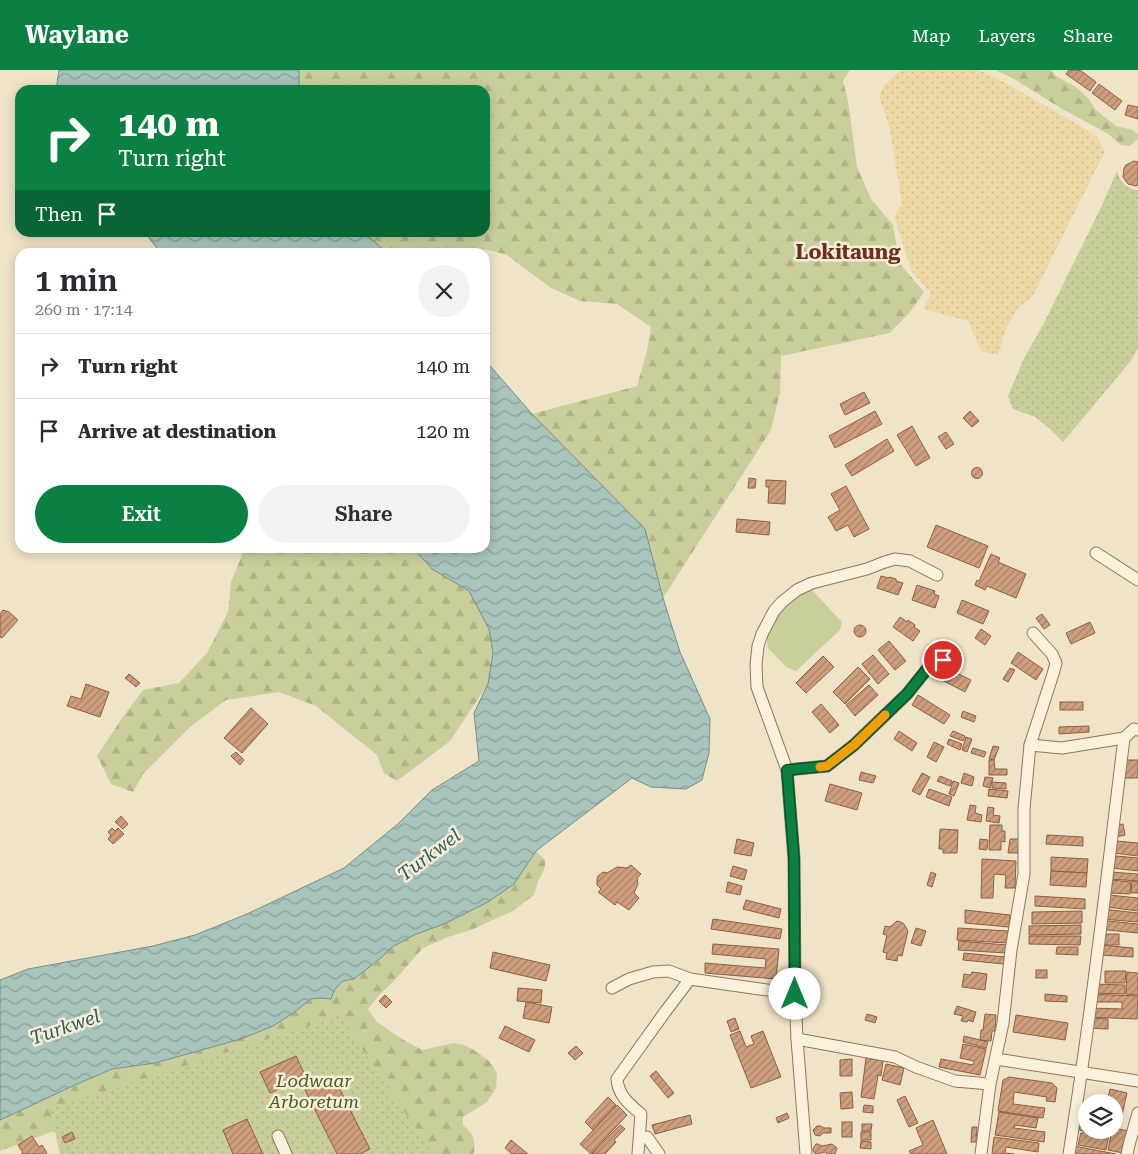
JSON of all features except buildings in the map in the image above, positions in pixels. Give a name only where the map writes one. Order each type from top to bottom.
[{"type":"street","points":[[1096,553],[1138,580]]},
{"type":"street","points":[[806,1154],[797,1039],[794,858],[787,770],[757,687],[756,665],[758,646],[774,611],[796,590],[812,583],[895,560],[910,561],[937,575]]},
{"type":"street","points":[[981,1154],[990,1084],[1003,1023],[1011,950],[1024,874],[1024,809],[1030,745],[1056,663],[1052,654],[1033,633]]},
{"type":"street","points":[[787,770],[827,766],[854,745],[907,694],[931,664],[955,656]]},
{"type":"street","points":[[1030,745],[1062,748],[1124,738],[1134,729],[1138,730]]},
{"type":"street","points":[[1069,1154],[1097,959],[1124,738]]},
{"type":"street","points":[[612,988],[630,979],[653,972],[669,972],[690,979],[795,994]]},
{"type":"street","points":[[638,1154],[641,1114],[626,1101],[617,1079],[690,979]]},
{"type":"street","points":[[797,1039],[895,1057],[955,1081],[990,1084]]},
{"type":"street","points":[[996,1059],[1138,1080]]},
{"type":"street","points":[[1127,1154],[1138,1113]]},
{"type":"street","points":[[278,1136],[286,1154]]},
{"type":"street","points":[[647,1137],[659,1154]]},
{"type":"green space","points":[[299,70],[850,70],[843,81],[848,101],[857,167],[871,199],[893,225],[900,264],[924,292],[910,312],[890,333],[781,356],[780,393],[771,430],[663,598],[645,529],[532,414],[637,386],[647,351],[651,327],[617,304],[580,301],[551,288],[507,255],[490,250],[490,248],[382,248],[369,237],[490,237],[490,85],[299,85]]},
{"type":"green space","points":[[995,70],[1051,70],[1056,76],[1076,87],[1088,98],[1096,110],[1116,126],[1132,130],[1138,134],[1138,139],[1130,146],[1121,145],[1108,134],[1014,79]]},
{"type":"green space","points":[[1117,171],[1124,184],[1138,190],[1138,348],[1130,362],[1063,442],[1035,417],[1013,409],[1008,396],[1024,358],[1043,325]]},
{"type":"green space","points":[[243,553],[418,553],[432,569],[469,591],[489,629],[493,653],[488,684],[450,741],[397,781],[384,773],[377,755],[316,706],[279,692],[226,700],[190,727],[143,774],[133,792],[111,784],[97,756],[143,690],[179,683],[207,653],[228,612],[231,582]]},
{"type":"green space","points":[[810,588],[842,622],[840,630],[796,671],[786,667],[768,648],[766,634],[776,616],[790,600]]},
{"type":"green space","points":[[536,851],[545,860],[545,865],[534,895],[513,911],[471,930],[448,937],[423,948],[368,1009],[377,1022],[422,1050],[453,1043],[464,1045],[488,1060],[493,1066],[497,1074],[496,1088],[487,1102],[463,1117],[463,1125],[474,1140],[475,1148],[473,1154],[391,1154],[51,1132],[0,1151],[0,1117],[30,1106],[112,1069],[155,1063],[241,1039],[273,1026],[311,999],[331,999],[335,989],[343,981],[354,979],[392,947],[414,935],[446,923],[514,884]]},
{"type":"green space","name":"Lodwaar Arboretum","points":[[340,1016],[433,1154],[60,1154],[50,1109]]},
{"type":"sand","points":[[901,70],[978,70],[997,78],[1084,128],[1097,137],[1105,151],[1033,296],[1018,308],[1007,327],[998,355],[981,351],[968,321],[923,309],[931,293],[912,272],[894,216],[902,204],[890,130],[879,96],[884,85]]},
{"type":"water","points":[[59,70],[299,70],[299,85],[57,85]]},
{"type":"water","points":[[148,237],[369,237],[382,248],[157,248]]},
{"type":"water","name":"Turkwel","points":[[490,366],[532,414],[645,529],[663,598],[680,652],[710,719],[709,753],[702,780],[686,789],[651,787],[632,778],[536,851],[514,884],[488,902],[444,924],[414,935],[392,947],[354,979],[343,981],[335,989],[331,999],[311,999],[273,1026],[241,1039],[155,1063],[112,1069],[0,1120],[0,980],[28,969],[153,946],[195,935],[247,914],[344,868],[399,823],[432,790],[479,761],[474,713],[488,684],[493,653],[489,629],[469,591],[432,569],[418,553],[490,553]]},
{"type":"slow traffic","points":[[820,767],[827,766],[854,745],[885,715]]},
{"type":"district","name":"Lokitaung","points":[[848,252]]},
{"type":"route","points":[[795,994],[794,858],[787,770],[827,766],[854,745],[907,694],[931,664],[943,660]]}]
